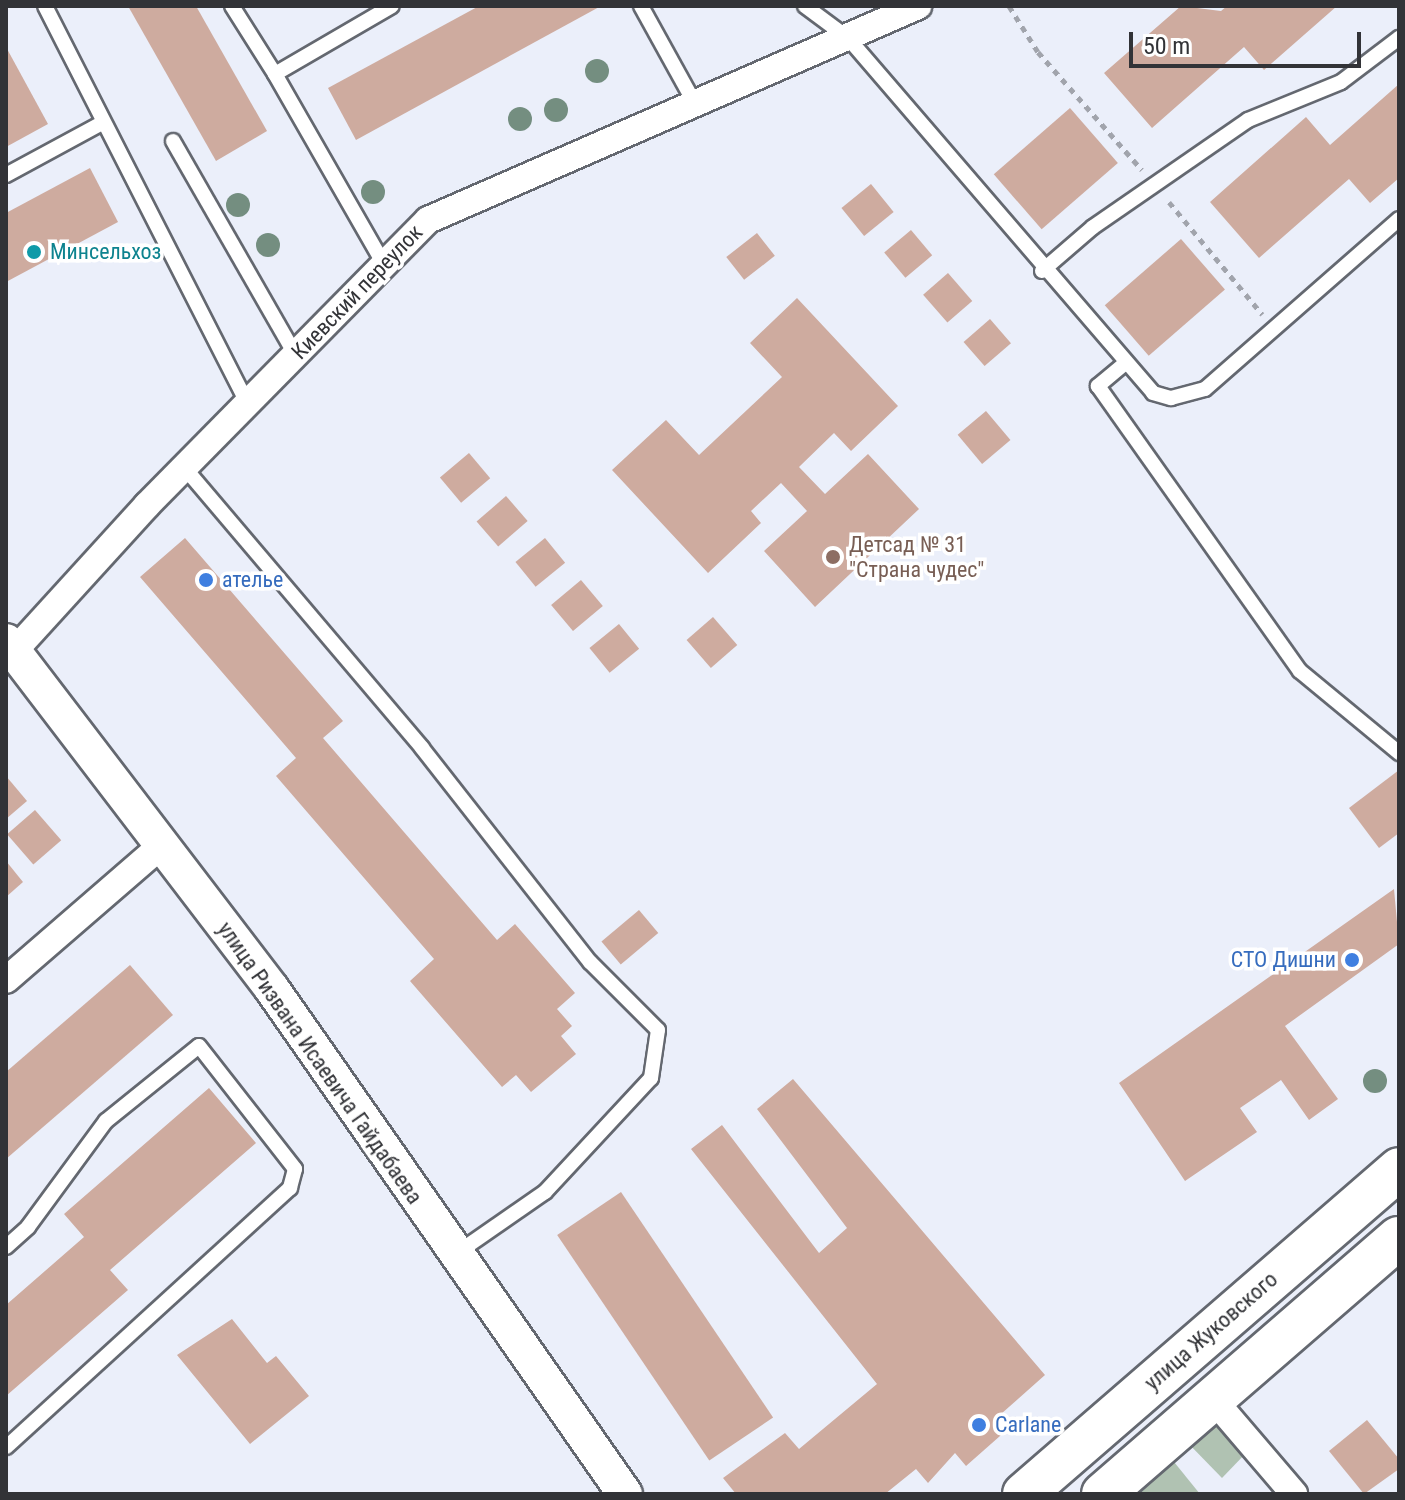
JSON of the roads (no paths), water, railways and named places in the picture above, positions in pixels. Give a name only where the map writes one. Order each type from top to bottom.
[{"type":"main road","name":"улица Жуковского","points":[[1024,1494],[1399,1169]]},
{"type":"main road","points":[[1103,1494],[1399,1238]]},
{"type":"street","name":"Киевский переулок","points":[[11,645],[428,220],[918,6]]},
{"type":"street","name":"улица Ризвана Исаевича Гайдабаева","points":[[11,645],[272,989],[453,1255],[625,1494]]},
{"type":"street","points":[[6,980],[163,844]]},
{"type":"street","points":[[1213,1399],[1294,1494]]},
{"type":"lane","points":[[45,6],[247,403]]},
{"type":"lane","points":[[232,6],[275,74],[384,264]]},
{"type":"lane","points":[[275,74],[392,6]]},
{"type":"lane","points":[[641,6],[695,104]]},
{"type":"lane","points":[[805,6],[848,38],[1042,271],[1123,365],[1153,393],[1186,397],[1205,389],[1399,219]]},
{"type":"lane","points":[[1042,271],[1093,227],[1248,120],[1341,82],[1399,38]]},
{"type":"lane","points":[[6,175],[104,122]]},
{"type":"lane","points":[[173,141],[295,354]]},
{"type":"lane","points":[[1123,365],[1098,386],[1300,671],[1399,753]]},
{"type":"lane","points":[[184,467],[422,748],[590,962],[658,1030],[651,1078],[545,1192],[453,1255]]},
{"type":"lane","points":[[6,1247],[28,1227],[106,1121],[199,1046],[295,1169],[290,1188],[6,1447]]},
{"type":"place","name":"Минсельхоз","points":[[34,252]]},
{"type":"place","name":"Детсад № 31 \"Страна чудес\"","points":[[833,557]]},
{"type":"place","name":"ателье","points":[[206,580]]},
{"type":"place","name":"СТО Дишни","points":[[1352,960]]},
{"type":"place","name":"Carlane","points":[[979,1425]]}]
